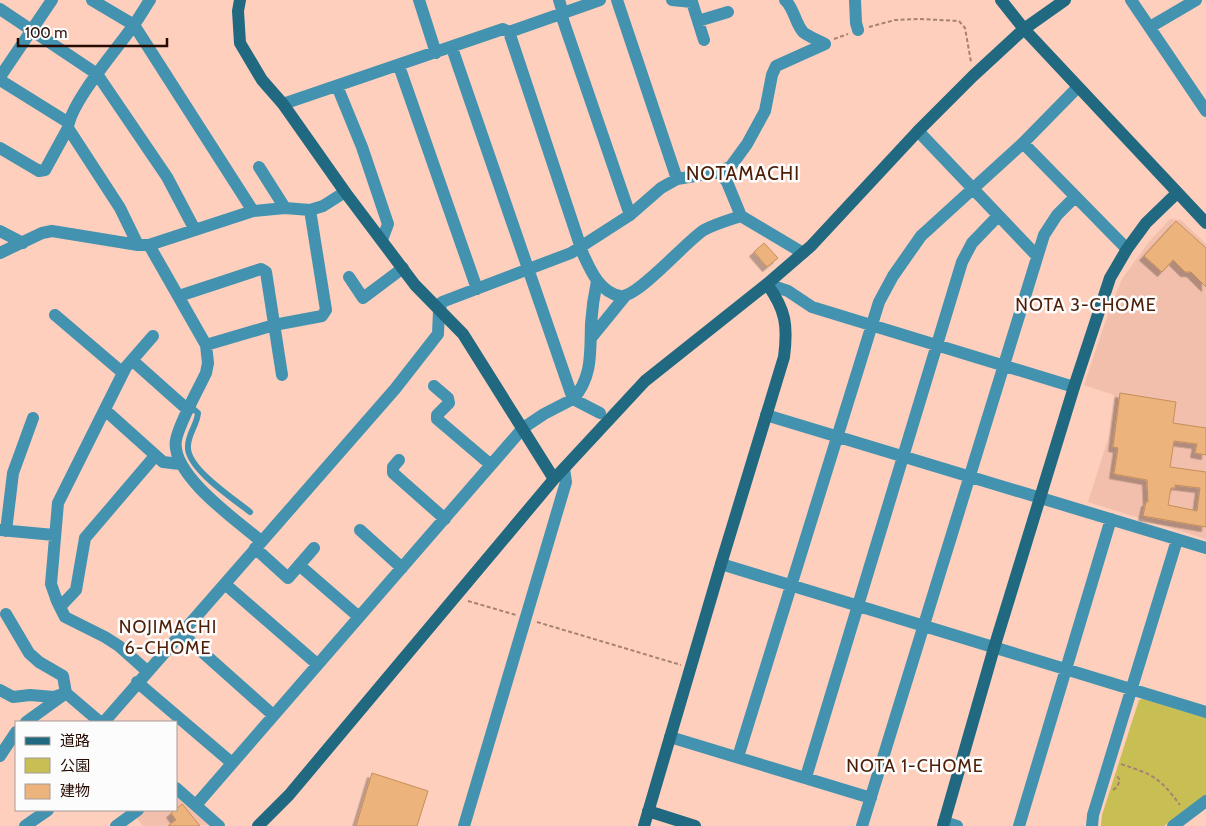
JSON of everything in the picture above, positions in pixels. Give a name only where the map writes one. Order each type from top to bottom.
[{"type":"street","points":[[52,0],[0,79],[69,126],[120,208],[179,296],[206,345],[208,363],[206,374],[176,438],[175,451],[180,464],[194,483],[258,545],[288,578],[314,548]]},
{"type":"street","points":[[92,0],[134,26],[254,211]]},
{"type":"street","points":[[0,148],[39,171],[46,170],[81,98],[134,26],[150,0]]},
{"type":"street","points":[[240,0],[238,11],[240,43],[262,80],[283,104],[345,192],[415,285],[463,334],[554,479]]},
{"type":"street","points":[[419,0],[436,53]]},
{"type":"street","points":[[559,0],[564,20],[630,215]]},
{"type":"street","points":[[509,32],[600,0]]},
{"type":"street","points":[[617,0],[677,179]]},
{"type":"street","points":[[672,0],[692,2],[704,40]]},
{"type":"street","points":[[785,0],[804,32],[825,44]]},
{"type":"street","points":[[854,0],[858,30]]},
{"type":"street","points":[[1001,0],[1024,29],[1206,224]]},
{"type":"street","points":[[258,826],[289,795],[554,479],[645,381],[803,253],[918,131],[973,76],[1024,29],[1065,0]]},
{"type":"street","points":[[1132,0],[1206,111]]},
{"type":"street","points":[[1150,27],[1196,0]]},
{"type":"street","points":[[0,9],[97,74],[167,177],[195,230]]},
{"type":"street","points":[[698,21],[728,12]]},
{"type":"street","points":[[283,104],[504,29],[509,32],[581,247],[596,281],[619,296],[626,295]]},
{"type":"street","points":[[105,721],[395,389],[438,334],[439,310],[442,302],[572,252],[630,215],[661,188],[677,179],[719,172],[731,166],[747,144],[764,111],[772,74],[776,66],[825,44]]},
{"type":"street","points":[[452,48],[573,399],[600,412]]},
{"type":"street","points":[[399,66],[477,289]]},
{"type":"street","points":[[338,86],[362,147],[388,224],[382,240]]},
{"type":"street","points":[[738,757],[871,324],[884,293],[909,252],[922,236],[1023,143],[1078,87]]},
{"type":"street","points":[[918,131],[1037,256]]},
{"type":"street","points":[[1023,143],[1127,249]]},
{"type":"street","points":[[259,167],[285,208]]},
{"type":"street","points":[[719,172],[727,182],[741,216],[803,253]]},
{"type":"street","points":[[0,253],[42,233],[52,231],[144,245],[254,211],[285,208],[310,210],[323,206],[345,192]]},
{"type":"street","points":[[948,825],[994,648],[1074,387],[1110,278],[1127,249],[1146,223],[1177,192]]},
{"type":"street","points":[[862,826],[1044,235],[1057,215],[1075,196]]},
{"type":"street","points":[[206,345],[274,325],[322,316],[326,310],[310,210]]},
{"type":"street","points":[[591,338],[626,295],[658,272],[689,242],[705,230],[741,216]]},
{"type":"street","points":[[806,777],[962,262],[972,244],[998,216]]},
{"type":"street","points":[[0,231],[23,243]]},
{"type":"street","points":[[349,277],[363,298],[402,268]]},
{"type":"street","points":[[179,296],[261,269],[266,272],[282,375]]},
{"type":"street","points":[[196,805],[523,428],[544,414],[573,399],[579,391],[589,367],[592,306],[596,281]]},
{"type":"street","points":[[767,284],[788,291],[812,307],[1074,387]]},
{"type":"street","points":[[644,826],[784,357],[787,337],[786,323],[781,306],[767,284]]},
{"type":"street","points":[[55,315],[123,373]]},
{"type":"street","points":[[147,671],[119,646],[65,617],[51,584],[58,503],[126,367],[154,336]]},
{"type":"street","points":[[133,361],[189,408]]},
{"type":"street","points":[[434,386],[448,398],[449,403],[437,415],[437,419],[491,466]]},
{"type":"street","points":[[105,410],[163,462],[180,464]]},
{"type":"street","points":[[766,415],[1206,548]]},
{"type":"street","points":[[33,418],[13,473],[3,531],[54,536]]},
{"type":"street","points":[[60,607],[76,590],[85,538],[155,456]]},
{"type":"street","points":[[399,460],[393,467],[393,473],[445,519]]},
{"type":"street","points":[[464,826],[527,619],[566,482],[564,469]]},
{"type":"street","points":[[1019,826],[1111,519]]},
{"type":"street","points":[[360,530],[402,568]]},
{"type":"street","points":[[1092,826],[1093,816],[1177,540]]},
{"type":"street","points":[[721,564],[922,627],[1206,712]]},
{"type":"street","points":[[299,565],[359,617]]},
{"type":"street","points":[[225,584],[317,664]]},
{"type":"street","points":[[6,614],[29,653],[39,662],[63,676],[66,693],[99,721]]},
{"type":"street","points":[[181,633],[274,714]]},
{"type":"street","points":[[137,682],[232,763]]},
{"type":"street","points":[[0,690],[13,697],[30,695],[54,697],[66,693]]},
{"type":"street","points":[[27,721],[66,693]]},
{"type":"street","points":[[0,756],[15,734]]},
{"type":"street","points":[[670,737],[871,798]]},
{"type":"street","points":[[178,790],[219,826]]},
{"type":"street","points":[[1173,826],[1206,801]]},
{"type":"street","points":[[25,826],[47,811]]},
{"type":"street","points":[[116,826],[137,811]]},
{"type":"street","points":[[648,811],[695,826]]},
{"type":"lane","points":[[189,408],[198,413],[198,420],[189,438],[187,449],[191,460],[204,474],[250,512]]},
{"type":"path","points":[[825,44],[858,30],[895,20],[960,21],[965,28],[973,76]]},
{"type":"path","points":[[455,597],[690,668]]},
{"type":"path","points":[[1112,791],[1117,787],[1120,780],[1117,775],[1121,764],[1156,777],[1167,787],[1182,808]]},
{"type":"shaded area","points":[[1170,219],[1181,220],[1206,244],[1206,539],[1088,502],[1108,439],[1114,395],[1084,385],[1122,279],[1148,243]]},
{"type":"shaded area","points":[[178,795],[210,825],[143,826],[137,818],[143,811],[178,811]]},
{"type":"green space","points":[[1143,699],[1206,718],[1206,795],[1164,826],[1101,826],[1102,815],[1139,700]]},
{"type":"building","points":[[1176,221],[1206,248],[1206,287],[1191,272],[1185,272],[1173,260],[1162,272],[1144,256]]},
{"type":"building","points":[[764,243],[778,258],[767,267],[754,252]]},
{"type":"building","points":[[1120,393],[1176,402],[1173,423],[1206,428],[1206,455],[1195,453],[1197,444],[1174,441],[1170,467],[1206,472],[1206,527],[1143,516],[1146,502],[1148,502],[1147,480],[1114,474],[1118,448],[1113,447]],"holes":[[[1175,485],[1200,488],[1197,511],[1168,505],[1171,488],[1175,488]]]},
{"type":"building","points":[[372,773],[428,791],[417,826],[356,826]]},
{"type":"building","points":[[182,804],[200,826],[168,826],[176,820],[171,813],[178,811],[178,807]]},
{"type":"district","name":"NOTAMACHI","points":[[743,173]]},
{"type":"district","name":"NOTA 3-CHOME","points":[[1086,305]]},
{"type":"district","name":"NOJIMACHI 6-CHOME","points":[[168,638]]},
{"type":"district","name":"NOTA 1-CHOME","points":[[915,766]]}]
